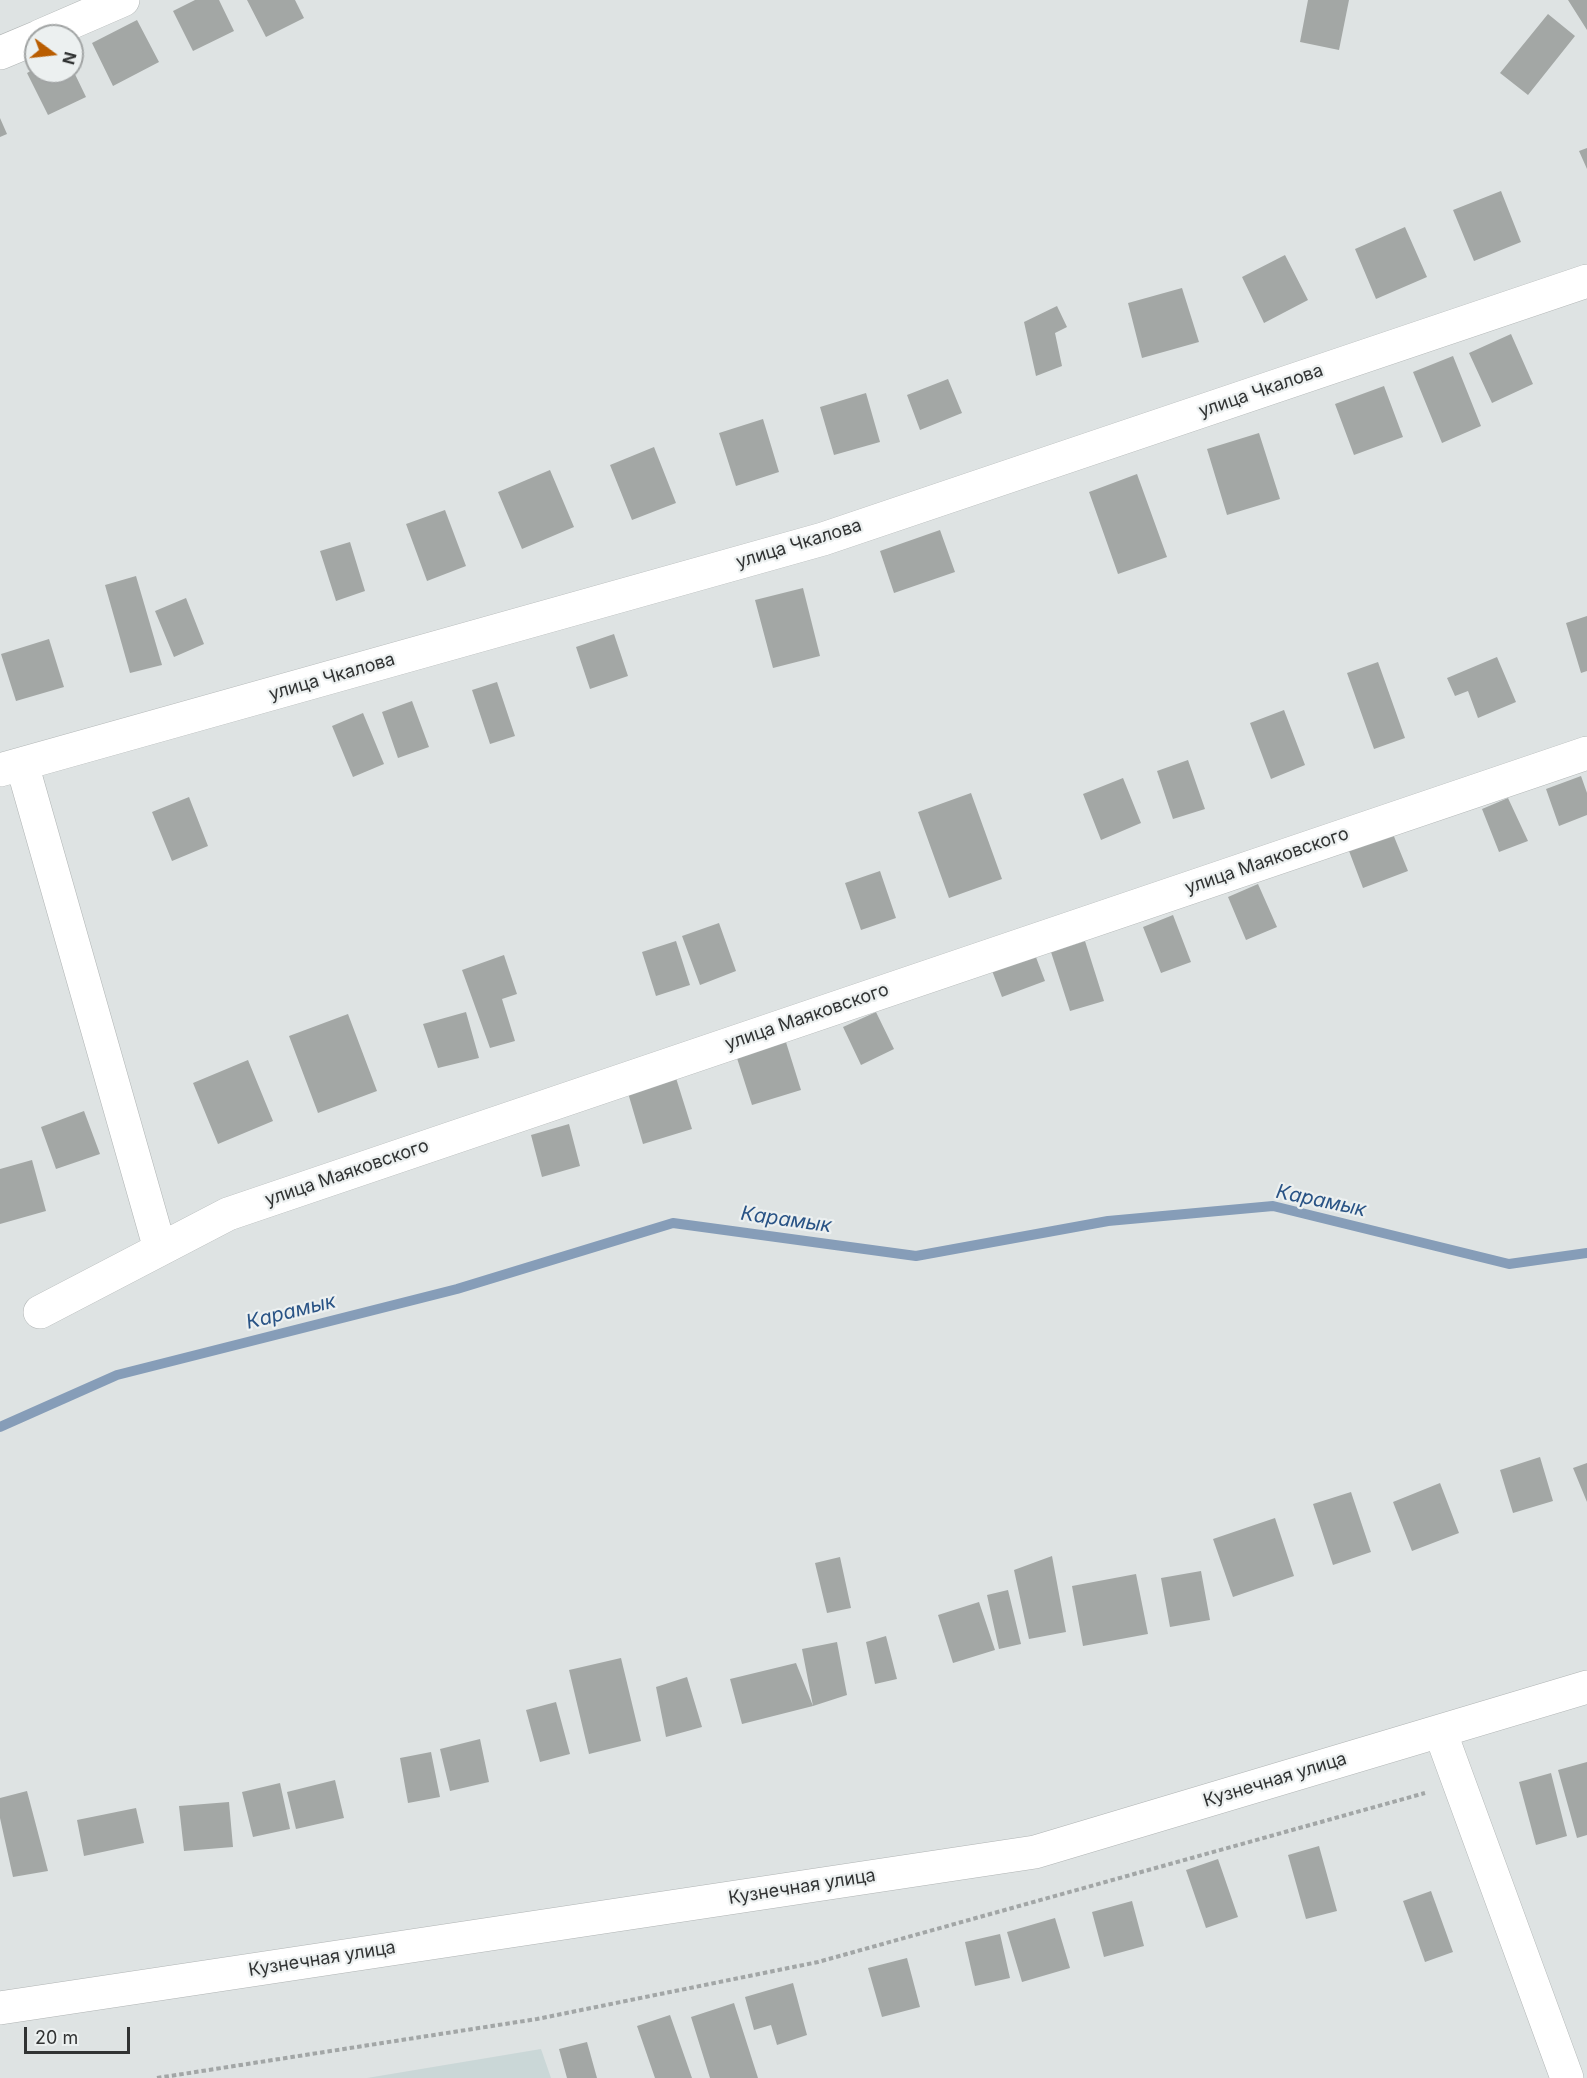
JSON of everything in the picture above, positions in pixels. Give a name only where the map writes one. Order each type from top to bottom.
[{"type":"street","points":[[68,24],[123,0]]},
{"type":"street","points":[[0,53],[24,43]]},
{"type":"street","name":"улица Чкалова","points":[[11,767],[823,539],[1587,281]]},
{"type":"street","name":"улица Маяковского","points":[[40,1312],[228,1214],[1587,753]]},
{"type":"street","points":[[11,767],[160,1249]]},
{"type":"street","name":"Кузнечная улица","points":[[0,2008],[1035,1852],[1587,1687]]},
{"type":"street","points":[[1440,1731],[1567,2078]]},
{"type":"path","points":[[157,2078],[537,2019],[818,1962],[1334,1820],[1459,1782]]},
{"type":"shaded area","points":[[541,2049],[551,2078],[367,2078]]},
{"type":"building","points":[[195,0],[219,0],[234,31],[193,51],[173,11]]},
{"type":"building","points":[[247,0],[295,0],[304,18],[266,37]]},
{"type":"building","points":[[1308,0],[1349,0],[1339,50],[1300,42]]},
{"type":"building","points":[[1568,0],[1587,0],[1587,30]]},
{"type":"building","points":[[1548,14],[1575,36],[1528,95],[1500,73]]},
{"type":"building","points":[[137,20],[159,62],[113,86],[92,43]]},
{"type":"building","points":[[32,84],[80,84],[86,97],[48,115]]},
{"type":"building","points":[[0,118],[7,134],[0,137]]},
{"type":"building","points":[[1587,148],[1587,169],[1579,151]]},
{"type":"building","points":[[1501,191],[1521,242],[1474,261],[1453,210]]},
{"type":"building","points":[[1405,227],[1427,277],[1376,299],[1355,249]]},
{"type":"building","points":[[1285,255],[1308,300],[1264,323],[1242,277]]},
{"type":"building","points":[[1182,288],[1199,342],[1142,358],[1128,303]]},
{"type":"building","points":[[1057,306],[1067,327],[1055,333],[1062,366],[1036,376],[1024,322]]},
{"type":"building","points":[[1511,334],[1533,384],[1492,403],[1469,353]]},
{"type":"building","points":[[1453,356],[1481,426],[1442,443],[1413,372]]},
{"type":"building","points":[[948,379],[962,413],[920,430],[907,395]]},
{"type":"building","points":[[1384,386],[1403,437],[1354,455],[1335,404]]},
{"type":"building","points":[[866,393],[880,442],[834,455],[820,407]]},
{"type":"building","points":[[763,419],[779,472],[736,486],[719,433]]},
{"type":"building","points":[[1259,433],[1280,499],[1227,515],[1207,449]]},
{"type":"building","points":[[654,447],[676,503],[632,520],[610,465]]},
{"type":"building","points":[[550,470],[574,527],[522,549],[498,492]]},
{"type":"building","points":[[1137,474],[1167,557],[1118,574],[1089,492]]},
{"type":"building","points":[[445,510],[466,566],[427,581],[406,524]]},
{"type":"building","points":[[940,530],[955,572],[894,593],[880,551]]},
{"type":"building","points":[[350,542],[365,591],[336,601],[320,551]]},
{"type":"building","points":[[136,576],[162,665],[130,673],[105,585]]},
{"type":"building","points":[[803,588],[820,656],[773,668],[755,600]]},
{"type":"building","points":[[186,598],[204,644],[174,657],[155,611]]},
{"type":"building","points":[[1587,616],[1587,671],[1581,673],[1566,623]]},
{"type":"building","points":[[614,634],[628,676],[590,689],[576,647]]},
{"type":"building","points":[[49,639],[64,687],[16,701],[1,654]]},
{"type":"building","points":[[1497,657],[1516,702],[1478,718],[1468,691],[1455,696],[1447,678]]},
{"type":"building","points":[[1378,662],[1405,738],[1374,749],[1347,673]]},
{"type":"building","points":[[497,682],[515,736],[490,744],[472,690]]},
{"type":"building","points":[[412,701],[429,747],[398,758],[382,712]]},
{"type":"building","points":[[1284,710],[1305,765],[1271,779],[1250,723]]},
{"type":"building","points":[[363,713],[384,764],[353,777],[332,726]]},
{"type":"building","points":[[1188,760],[1205,809],[1173,819],[1157,771]]},
{"type":"building","points":[[1581,776],[1587,793],[1587,815],[1559,826],[1546,789]]},
{"type":"building","points":[[1123,778],[1141,823],[1101,840],[1083,794]]},
{"type":"building","points":[[971,793],[1002,879],[949,898],[918,812]]},
{"type":"building","points":[[189,797],[208,846],[172,861],[152,812]]},
{"type":"building","points":[[1508,798],[1528,841],[1499,852],[1482,809]]},
{"type":"building","points":[[1393,834],[1408,871],[1363,888],[1349,851]]},
{"type":"building","points":[[880,871],[896,918],[861,930],[845,883]]},
{"type":"building","points":[[1258,884],[1277,927],[1246,940],[1228,897]]},
{"type":"building","points":[[1173,915],[1191,962],[1161,973],[1143,927]]},
{"type":"building","points":[[719,923],[736,971],[700,985],[682,936]]},
{"type":"building","points":[[676,941],[690,985],[656,996],[642,952]]},
{"type":"building","points":[[1085,941],[1104,1001],[1070,1011],[1051,952]]},
{"type":"building","points":[[1034,952],[1045,981],[1002,997],[991,968]]},
{"type":"building","points":[[504,955],[517,994],[502,999],[515,1041],[490,1048],[462,970]]},
{"type":"building","points":[[466,1012],[479,1058],[438,1068],[423,1024]]},
{"type":"building","points":[[876,1012],[894,1049],[861,1065],[843,1027]]},
{"type":"building","points":[[348,1014],[377,1091],[318,1113],[289,1036]]},
{"type":"building","points":[[785,1039],[801,1090],[752,1105],[736,1055]]},
{"type":"building","points":[[248,1060],[273,1121],[218,1144],[193,1083]]},
{"type":"building","points":[[676,1078],[692,1129],[643,1144],[628,1093]]},
{"type":"building","points":[[84,1111],[100,1154],[56,1169],[41,1127]]},
{"type":"building","points":[[569,1124],[580,1166],[542,1177],[531,1135]]},
{"type":"building","points":[[32,1160],[46,1211],[0,1224],[0,1169]]},
{"type":"building","points":[[1540,1457],[1553,1501],[1513,1513],[1500,1470]]},
{"type":"building","points":[[1587,1463],[1587,1502],[1573,1468]]},
{"type":"building","points":[[1440,1483],[1459,1533],[1412,1551],[1393,1502]]},
{"type":"building","points":[[1351,1492],[1371,1552],[1333,1565],[1313,1504]]},
{"type":"building","points":[[1275,1518],[1294,1576],[1233,1597],[1213,1539]]},
{"type":"building","points":[[1052,1556],[1066,1632],[1029,1639],[1014,1570]]},
{"type":"building","points":[[840,1557],[851,1608],[827,1613],[815,1563]]},
{"type":"building","points":[[1201,1571],[1210,1620],[1170,1627],[1161,1578]]},
{"type":"building","points":[[1136,1574],[1148,1634],[1083,1646],[1072,1586]]},
{"type":"building","points":[[1008,1590],[1021,1644],[999,1649],[987,1595]]},
{"type":"building","points":[[979,1602],[995,1650],[953,1663],[938,1615]]},
{"type":"building","points":[[886,1636],[897,1679],[875,1684],[866,1642]]},
{"type":"building","points":[[837,1642],[847,1695],[813,1706],[802,1649]]},
{"type":"building","points":[[621,1658],[641,1741],[589,1754],[569,1670]]},
{"type":"building","points":[[796,1663],[813,1706],[742,1724],[730,1679]]},
{"type":"building","points":[[687,1677],[702,1727],[666,1737],[656,1687]]},
{"type":"building","points":[[556,1702],[570,1754],[540,1762],[526,1710]]},
{"type":"building","points":[[480,1739],[489,1782],[450,1791],[440,1749]]},
{"type":"building","points":[[431,1752],[440,1797],[408,1803],[400,1758]]},
{"type":"building","points":[[1587,1762],[1587,1835],[1577,1838],[1558,1770]]},
{"type":"building","points":[[1551,1773],[1567,1836],[1536,1845],[1519,1782]]},
{"type":"building","points":[[335,1780],[344,1818],[296,1829],[287,1792]]},
{"type":"building","points":[[280,1783],[290,1829],[253,1837],[242,1792]]},
{"type":"building","points":[[27,1791],[48,1871],[13,1877],[0,1818],[0,1798]]},
{"type":"building","points":[[229,1802],[233,1847],[184,1851],[179,1806]]},
{"type":"building","points":[[136,1808],[144,1843],[84,1856],[77,1820]]},
{"type":"building","points":[[1319,1846],[1337,1911],[1306,1919],[1288,1855]]},
{"type":"building","points":[[1218,1859],[1238,1917],[1206,1928],[1186,1870]]},
{"type":"building","points":[[1431,1891],[1453,1952],[1425,1962],[1403,1901]]},
{"type":"building","points":[[1132,1901],[1144,1946],[1104,1957],[1092,1912]]},
{"type":"building","points":[[1055,1918],[1070,1968],[1022,1982],[1007,1932]]},
{"type":"building","points":[[1000,1934],[1010,1978],[975,1986],[965,1942]]},
{"type":"building","points":[[907,1958],[920,2007],[882,2017],[868,1968]]},
{"type":"building","points":[[793,1983],[807,2035],[777,2045],[771,2025],[754,2030],[745,1997]]},
{"type":"building","points":[[734,2003],[758,2078],[710,2078],[691,2017]]},
{"type":"building","points":[[670,2015],[692,2078],[655,2078],[637,2026]]},
{"type":"building","points":[[587,2042],[597,2078],[567,2078],[559,2049]]},
{"type":"waterway","name":"Карамык","points":[[0,1427],[117,1375],[457,1289],[673,1223],[916,1256],[1108,1221],[1273,1206],[1509,1264],[1587,1253]]}]
